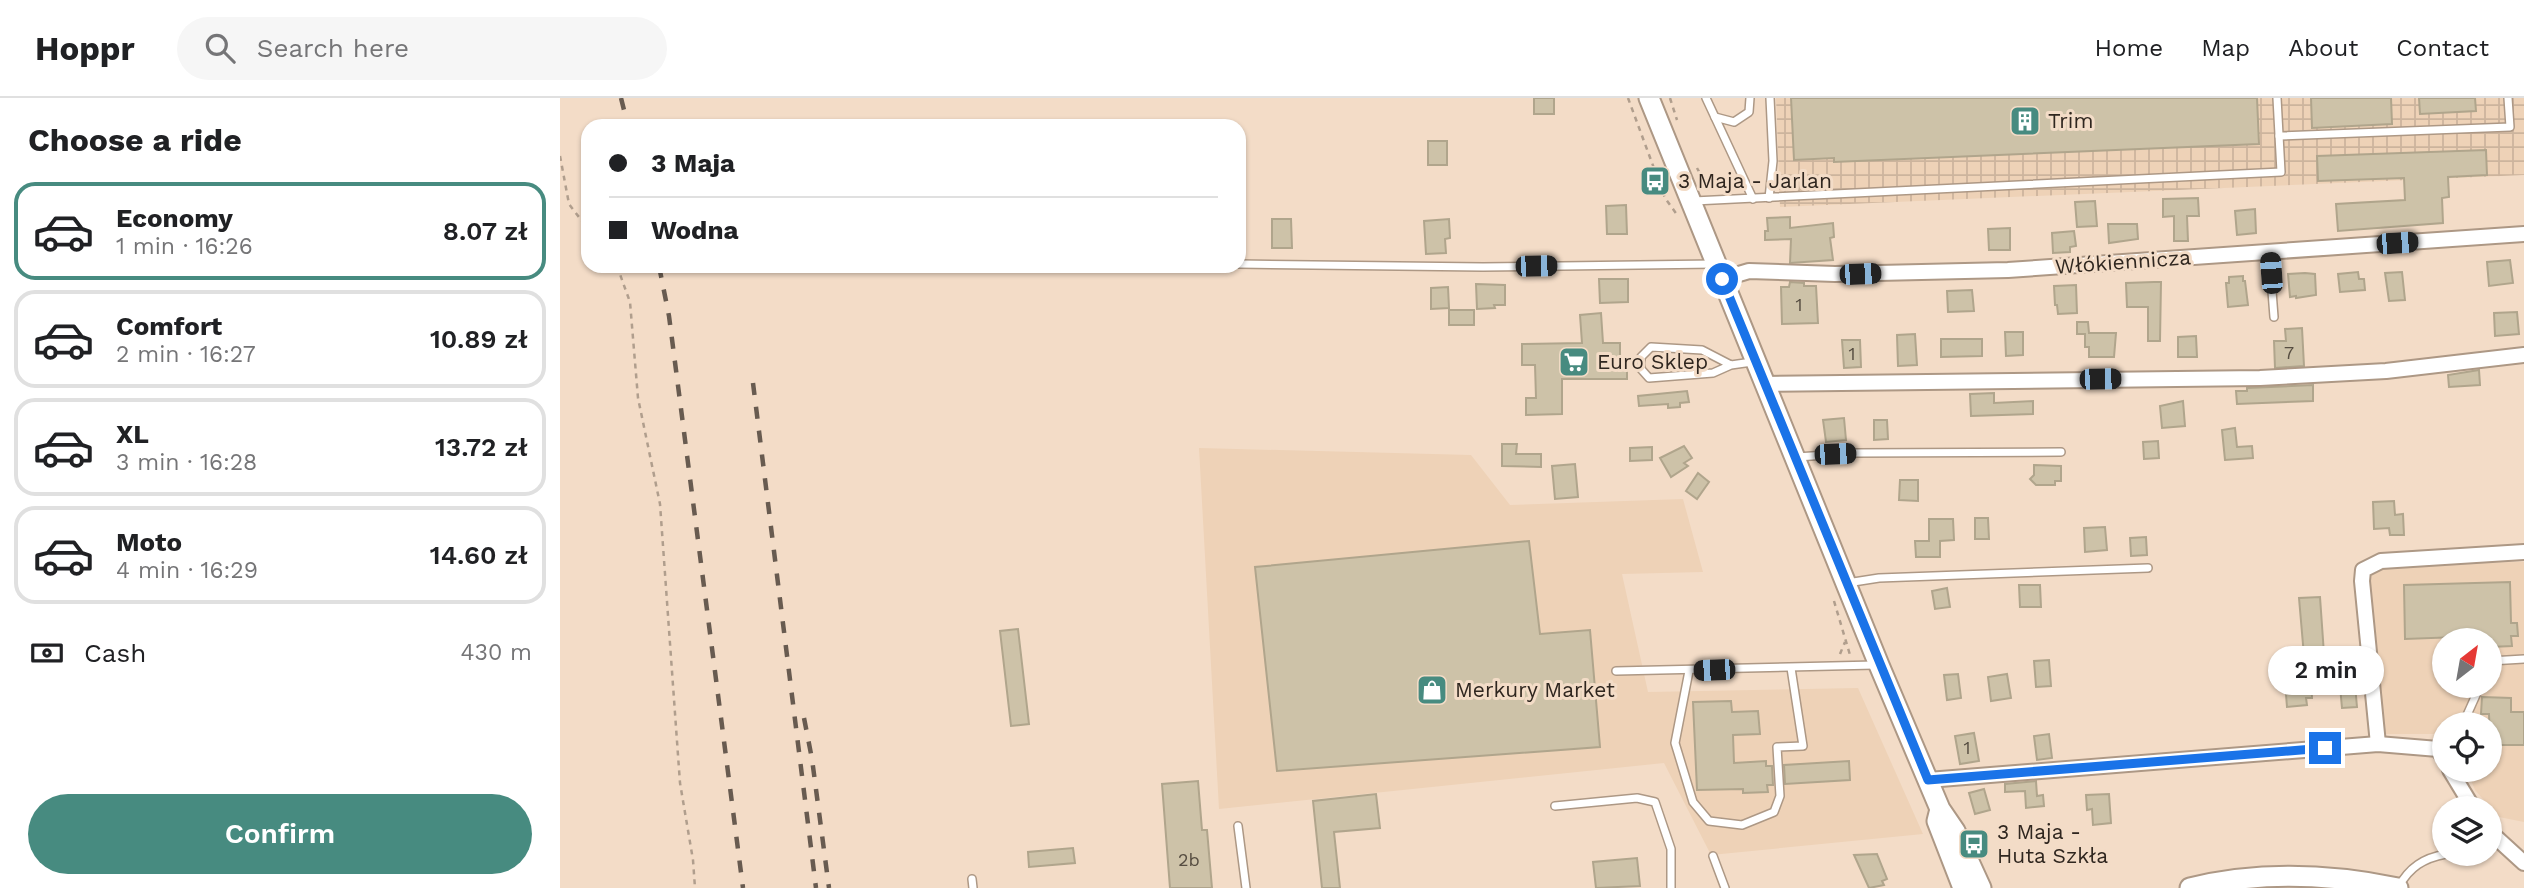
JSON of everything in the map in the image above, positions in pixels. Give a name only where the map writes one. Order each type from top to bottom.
[{"type":"street","points":[[1649,98],[1685,210],[1719,271],[1940,809],[1955,831],[1981,888]]},
{"type":"street","name":"Włókiennicza","points":[[1719,271],[1835,275],[2008,270],[2524,234]]},
{"type":"street","points":[[1766,384],[2260,378],[2386,371],[2524,355]]},
{"type":"street","points":[[2378,744],[2363,570],[2381,561],[2524,552]]},
{"type":"street","points":[[1928,780],[2378,744],[2432,750]]},
{"type":"street","points":[[1940,809],[1937,821],[1962,888]]},
{"type":"street","points":[[2502,844],[2524,863]]},
{"type":"street","points":[[2190,888],[2295,876],[2353,880],[2398,888]]},
{"type":"lane","points":[[1706,98],[1753,199]]},
{"type":"lane","points":[[1715,117],[1734,122],[1749,113],[1750,98]]},
{"type":"lane","points":[[1769,198],[1773,161],[1770,98]]},
{"type":"lane","points":[[1685,210],[1753,199],[2281,172],[2277,98]]},
{"type":"lane","points":[[2279,136],[2510,127],[2508,98]]},
{"type":"lane","points":[[2269,252],[2274,317]]},
{"type":"lane","points":[[1246,264],[1719,271]]},
{"type":"lane","points":[[1731,365],[1702,350],[1651,347],[1641,357],[1641,369],[1649,378],[1713,373],[1731,365],[1757,361]]},
{"type":"lane","points":[[1796,457],[1855,453],[2061,452]]},
{"type":"lane","points":[[1846,583],[1879,578],[2148,568]]},
{"type":"lane","points":[[2502,660],[2524,659]]},
{"type":"lane","points":[[1616,671],[1879,665]]},
{"type":"lane","points":[[1689,671],[1675,743],[1693,802],[1709,821],[1742,825],[1774,812],[1780,796],[1777,747],[1803,746],[1791,668]]},
{"type":"lane","points":[[1555,806],[1637,798],[1655,802],[1671,849],[1671,888]]},
{"type":"lane","points":[[1238,826],[1246,888]]},
{"type":"lane","points":[[1713,856],[1725,888]]},
{"type":"lane","points":[[2398,888],[2404,876],[2421,861],[2432,858]]},
{"type":"path","points":[[1628,98],[1665,198],[1685,210]]},
{"type":"path","points":[[560,156],[569,204],[581,220]]},
{"type":"path","points":[[620,273],[630,302],[638,398],[660,504],[680,783],[695,888]]},
{"type":"shaded area","points":[[1776,98],[2524,98],[2524,175],[1780,207]]},
{"type":"shaded area","points":[[1199,448],[1471,455],[1510,505],[1683,499],[1703,572],[1622,574],[1648,692],[1858,688],[1923,834],[1711,855],[1664,763],[1219,809]]},
{"type":"shaded area","points":[[2524,562],[2524,822],[2502,818],[2502,796],[2480,796],[2472,782],[2502,782],[2502,712],[2432,712],[2432,734],[2381,734],[2366,577],[2371,570],[2387,564]]},
{"type":"building","points":[[1534,98],[1554,98],[1554,114],[1534,114]]},
{"type":"building","name":"Trim","points":[[1791,98],[2257,98],[2259,144],[1834,162],[1834,158],[1794,160]]},
{"type":"building","points":[[2311,98],[2391,98],[2392,124],[2312,128]]},
{"type":"building","points":[[2419,98],[2475,98],[2476,111],[2420,114]]},
{"type":"building","points":[[1428,141],[1447,141],[1447,165],[1428,165]]},
{"type":"building","points":[[2486,150],[2487,175],[2448,177],[2449,197],[2442,198],[2443,223],[2338,231],[2336,204],[2405,200],[2404,178],[2318,181],[2317,156]]},
{"type":"building","points":[[2198,198],[2199,216],[2187,216],[2188,241],[2174,241],[2174,216],[2163,217],[2163,199]]},
{"type":"building","points":[[2095,201],[2097,226],[2077,227],[2075,202]]},
{"type":"building","points":[[1626,205],[1627,234],[1607,234],[1606,206]]},
{"type":"building","points":[[2255,209],[2256,233],[2237,235],[2235,211]]},
{"type":"building","points":[[1790,217],[1790,228],[1833,223],[1834,237],[1830,238],[1833,260],[1790,263],[1791,239],[1765,240],[1765,231],[1768,231],[1767,218]]},
{"type":"building","points":[[1272,219],[1291,219],[1292,248],[1272,248]]},
{"type":"building","points":[[1449,219],[1450,238],[1445,239],[1446,253],[1426,254],[1424,221]]},
{"type":"building","points":[[2108,224],[2137,224],[2138,239],[2109,243]]},
{"type":"building","points":[[2010,228],[2010,250],[1989,250],[1988,229]]},
{"type":"building","points":[[2074,231],[2076,246],[2070,247],[2070,252],[2053,253],[2052,233]]},
{"type":"building","points":[[2510,260],[2513,283],[2489,286],[2487,262]]},
{"type":"building","points":[[2358,272],[2359,279],[2364,279],[2365,290],[2340,292],[2338,274]]},
{"type":"building","points":[[2402,272],[2405,300],[2389,301],[2385,273]]},
{"type":"building","points":[[2288,274],[2315,274],[2316,295],[2290,297]]},
{"type":"building","points":[[2243,276],[2248,305],[2228,307],[2226,283],[2229,283],[2229,277]]},
{"type":"building","points":[[1599,279],[1628,279],[1628,302],[1600,303]]},
{"type":"building","points":[[1790,282],[1816,286],[1818,323],[1782,324],[1781,287],[1789,287]]},
{"type":"building","points":[[2161,282],[2160,341],[2148,341],[2148,307],[2127,307],[2126,283]]},
{"type":"building","points":[[1476,284],[1505,285],[1505,305],[1477,309]]},
{"type":"building","points":[[2076,285],[2077,313],[2058,314],[2054,286]]},
{"type":"building","points":[[1448,287],[1449,308],[1431,309],[1431,288]]},
{"type":"building","points":[[1972,290],[1974,311],[1948,312],[1947,291]]},
{"type":"building","points":[[1449,310],[1474,310],[1474,325],[1449,325]]},
{"type":"building","points":[[2517,312],[2519,334],[2495,336],[2494,313]]},
{"type":"building","name":"Euro Sklep","points":[[1601,313],[1603,343],[1620,343],[1620,359],[1627,359],[1627,379],[1562,379],[1562,414],[1526,415],[1526,398],[1536,398],[1535,365],[1522,365],[1522,344],[1582,343],[1580,315]]},
{"type":"building","points":[[2077,322],[2088,322],[2089,333],[2116,333],[2114,357],[2089,357],[2089,347],[2085,347],[2085,334],[2077,334]]},
{"type":"building","points":[[2302,328],[2304,366],[2275,368],[2274,341],[2286,341],[2285,329]]},
{"type":"building","points":[[2005,332],[2023,332],[2023,355],[2006,356]]},
{"type":"building","points":[[1915,334],[1917,365],[1898,366],[1897,335]]},
{"type":"building","points":[[2196,336],[2197,357],[2178,357],[2178,337]]},
{"type":"building","points":[[1941,339],[1982,339],[1982,356],[1941,357]]},
{"type":"building","points":[[1842,340],[1860,340],[1861,367],[1844,368]]},
{"type":"building","points":[[2479,370],[2480,385],[2449,387],[2448,375]]},
{"type":"building","points":[[2313,385],[2313,401],[2237,404],[2236,391],[2247,391],[2247,388]]},
{"type":"building","points":[[1687,391],[1689,402],[1680,403],[1680,407],[1668,408],[1668,404],[1639,406],[1638,396]]},
{"type":"building","points":[[1994,393],[1994,403],[2033,401],[2033,414],[1971,416],[1970,394]]},
{"type":"building","points":[[2183,401],[2185,426],[2162,428],[2160,406]]},
{"type":"building","points":[[1844,418],[1846,440],[1826,442],[1823,420]]},
{"type":"building","points":[[1874,420],[1887,420],[1888,439],[1874,440]]},
{"type":"building","points":[[2235,428],[2237,447],[2252,446],[2253,458],[2225,460],[2222,430]]},
{"type":"building","points":[[2158,441],[2159,458],[2144,459],[2143,442]]},
{"type":"building","points":[[1502,444],[1517,444],[1516,454],[1541,454],[1541,467],[1502,466]]},
{"type":"building","points":[[1684,446],[1692,458],[1684,463],[1688,466],[1671,477],[1660,458]]},
{"type":"building","points":[[1652,447],[1652,460],[1630,461],[1630,448]]},
{"type":"building","points":[[1575,464],[1578,497],[1555,499],[1552,466]]},
{"type":"building","points":[[2034,465],[2061,466],[2061,481],[2055,481],[2055,485],[2036,485],[2030,479],[2034,475]]},
{"type":"building","points":[[1698,473],[1709,482],[1697,499],[1686,491]]},
{"type":"building","points":[[1900,480],[1918,480],[1918,501],[1899,500]]},
{"type":"building","points":[[2394,501],[2395,515],[2403,514],[2404,535],[2390,535],[2389,528],[2374,529],[2373,502]]},
{"type":"building","points":[[1975,518],[1988,518],[1989,539],[1975,539]]},
{"type":"building","points":[[1929,519],[1953,519],[1954,540],[1940,541],[1940,557],[1916,557],[1915,541],[1929,541]]},
{"type":"building","points":[[2105,527],[2107,550],[2085,552],[2084,528]]},
{"type":"building","points":[[2146,537],[2147,555],[2131,556],[2130,538]]},
{"type":"building","name":"Merkury Market","points":[[1529,541],[1540,634],[1590,630],[1600,747],[1277,771],[1255,567]]},
{"type":"building","points":[[2510,582],[2511,623],[2517,623],[2518,636],[2511,636],[2512,646],[2502,646],[2502,628],[2432,628],[2432,638],[2405,639],[2404,585]]},
{"type":"building","points":[[2019,585],[2040,585],[2041,607],[2020,607]]},
{"type":"building","points":[[1947,588],[1950,607],[1935,609],[1932,591]]},
{"type":"building","points":[[2320,597],[2324,654],[2304,656],[2299,598]]},
{"type":"building","points":[[1018,629],[1029,724],[1011,726],[1000,631]]},
{"type":"building","points":[[2049,660],[2051,686],[2036,687],[2034,661]]},
{"type":"building","points":[[2344,672],[2345,684],[2321,686],[2319,675]]},
{"type":"building","points":[[1958,674],[1961,698],[1947,700],[1944,675]]},
{"type":"building","points":[[2007,674],[2011,698],[1991,701],[1988,677]]},
{"type":"building","points":[[2311,680],[2312,698],[2306,698],[2307,705],[2287,707],[2285,682]]},
{"type":"building","points":[[2355,685],[2357,707],[2342,708],[2340,686]]},
{"type":"building","points":[[2482,698],[2511,698],[2511,712],[2524,712],[2524,745],[2502,745],[2502,712],[2481,712]]},
{"type":"building","points":[[1731,701],[1732,712],[1758,711],[1760,734],[1733,735],[1734,763],[1766,761],[1766,766],[1772,766],[1773,785],[1767,785],[1768,792],[1743,793],[1743,789],[1697,790],[1693,702]]},
{"type":"building","points":[[1974,733],[1979,761],[1960,764],[1955,736]]},
{"type":"building","points":[[2049,734],[2052,758],[2037,760],[2034,736]]},
{"type":"building","points":[[1849,761],[1850,780],[1785,784],[1784,765]]},
{"type":"building","points":[[1198,781],[1202,830],[1207,830],[1212,888],[1170,888],[1162,784]]},
{"type":"building","points":[[2036,781],[2037,796],[2043,795],[2044,806],[2026,808],[2025,791],[2005,792],[2005,784]]},
{"type":"building","points":[[1984,789],[1990,810],[1975,814],[1969,793]]},
{"type":"building","points":[[1376,794],[1380,828],[1334,832],[1340,888],[1322,888],[1313,801]]},
{"type":"building","points":[[2109,794],[2111,823],[2093,825],[2092,809],[2087,810],[2086,795]]},
{"type":"building","points":[[1073,848],[1075,863],[1029,867],[1028,852]]},
{"type":"building","points":[[1877,854],[1887,879],[1882,881],[1884,885],[1869,888],[1854,855]]},
{"type":"building","points":[[1637,858],[1640,886],[1596,888],[1593,862]]},
{"type":"railway","points":[[621,98],[626,119]]},
{"type":"railway","points":[[660,273],[669,316],[743,888]]},
{"type":"railway","points":[[753,383],[816,888]]},
{"type":"railway","points":[[804,718],[829,888]]},
{"type":"place","name":"Trim","points":[[2025,121]]},
{"type":"place","name":"3 Maja - Jarlan","points":[[1655,181]]},
{"type":"place","name":"Euro Sklep","points":[[1574,362]]},
{"type":"place","name":"Merkury Market","points":[[1432,690]]},
{"type":"place","name":"3 Maja - Huta Szkła","points":[[1974,844]]},
{"type":"route","points":[[1722,279],[1928,780],[2325,748]]}]
